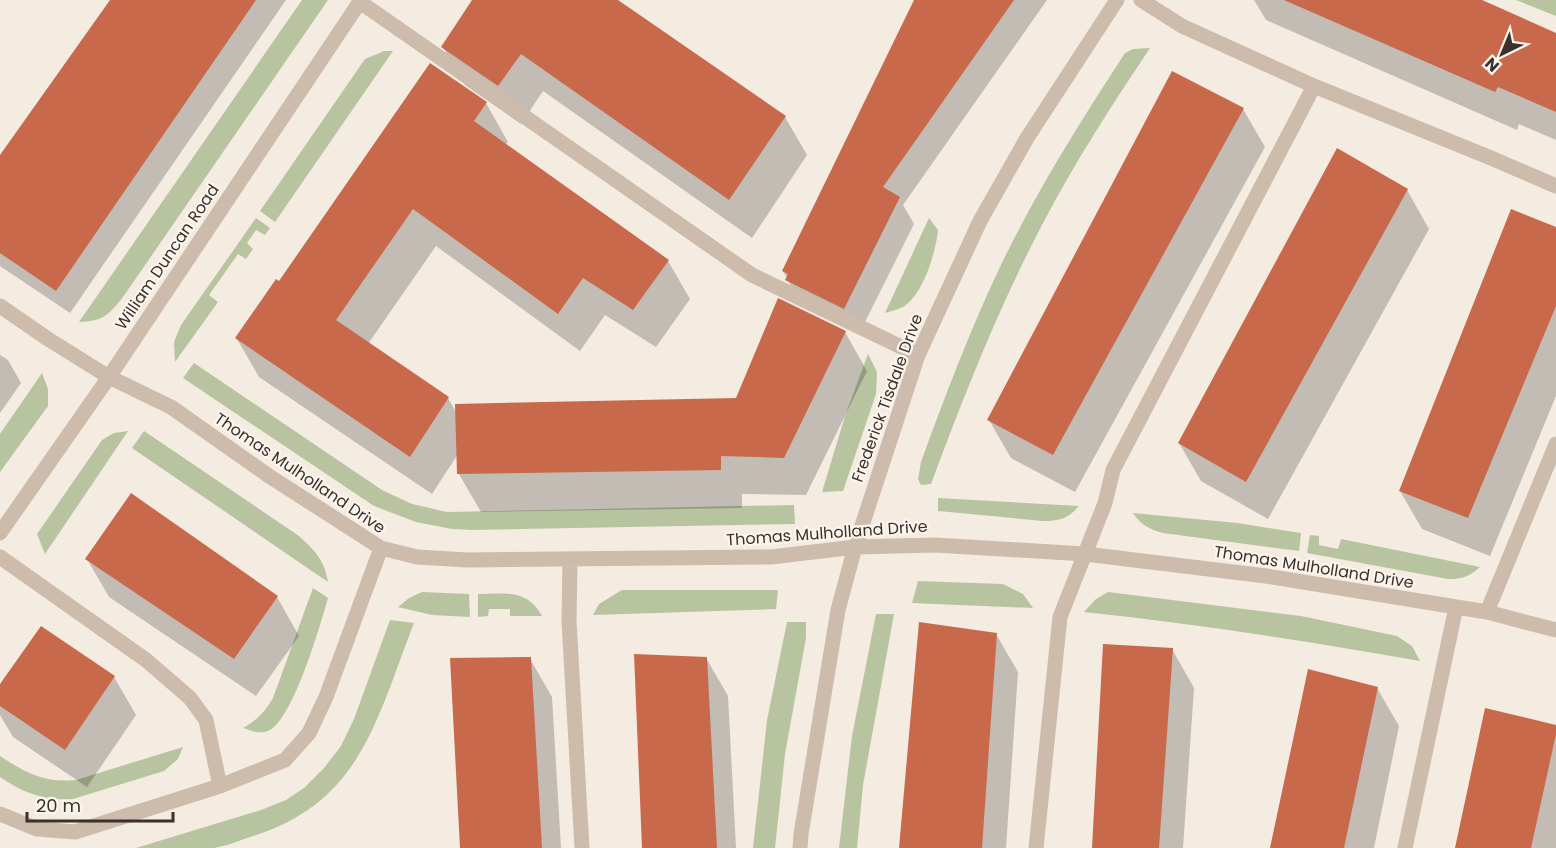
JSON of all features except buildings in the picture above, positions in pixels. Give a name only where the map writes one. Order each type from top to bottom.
[{"type":"street","name":"Frederick Tisdale Drive","points":[[800,848],[838,610],[855,547],[918,355],[980,221],[1027,138],[1117,0]]},
{"type":"street","points":[[1141,0],[1182,26],[1314,86],[1556,186]]},
{"type":"street","points":[[360,1],[752,274],[918,355]]},
{"type":"street","name":"William Duncan Road","points":[[0,533],[109,376],[360,1]]},
{"type":"street","points":[[1036,848],[1060,616],[1105,503],[1113,470],[1314,86]]},
{"type":"street","name":"Thomas Mulholland Drive","points":[[0,306],[48,339],[109,376],[171,407],[268,476],[381,548],[417,557],[570,560],[771,557],[855,547],[935,544],[1085,554],[1266,576],[1487,612],[1556,630]]},
{"type":"street","points":[[1487,612],[1556,444]]},
{"type":"street","points":[[0,814],[37,829],[75,831],[220,786],[285,760],[309,733],[327,697],[381,548]]},
{"type":"street","points":[[0,557],[146,660],[190,698],[206,720],[220,786]]},
{"type":"street","points":[[570,560],[569,622],[582,848]]},
{"type":"street","points":[[1405,848],[1456,607]]},
{"type":"green space","points":[[302,0],[328,0],[123,297],[100,319],[79,322]]},
{"type":"green space","points":[[1516,0],[1556,0],[1556,16]]},
{"type":"green space","points":[[1150,48],[1094,134],[1043,223],[983,352],[931,484],[921,485],[918,479],[921,462],[958,363],[1000,267],[1028,212],[1125,53],[1133,49]]},
{"type":"green space","points":[[384,51],[393,51],[275,222],[260,211],[365,59]]},
{"type":"green space","points":[[256,218],[270,228],[265,235],[256,230],[247,243],[253,249],[246,259],[238,254],[209,295],[218,302],[175,362],[174,342],[181,325]]},
{"type":"green space","points":[[929,218],[938,230],[931,261],[922,283],[917,293],[903,307],[885,313]]},
{"type":"green space","points":[[868,354],[877,372],[876,394],[843,491],[822,492],[845,416]]},
{"type":"green space","points":[[194,363],[382,490],[412,504],[447,512],[794,505],[795,524],[473,530],[452,529],[416,522],[374,506],[183,378]]},
{"type":"green space","points":[[42,373],[48,389],[48,406],[0,472],[0,434]]},
{"type":"green space","points":[[128,431],[45,554],[37,534],[102,440],[114,433]]},
{"type":"green space","points":[[144,431],[299,536],[318,556],[328,582],[132,448]]},
{"type":"green space","points":[[938,498],[1079,506],[1063,518],[1043,521],[938,511]]},
{"type":"green space","points":[[1133,513],[1237,523],[1301,533],[1299,551],[1163,533],[1146,526]]},
{"type":"green space","points":[[1310,535],[1319,536],[1319,545],[1338,549],[1341,539],[1480,567],[1465,577],[1448,579],[1307,553]]},
{"type":"green space","points":[[918,581],[1003,584],[1023,594],[1033,608],[912,603]]},
{"type":"green space","points":[[313,588],[328,598],[305,669],[288,707],[270,730],[260,732],[243,728],[260,715],[273,698]]},
{"type":"green space","points":[[622,590],[778,590],[776,609],[593,615],[599,604]]},
{"type":"green space","points":[[422,592],[469,594],[470,617],[432,615],[398,607],[409,598]]},
{"type":"green space","points":[[1108,592],[1301,616],[1397,636],[1412,646],[1420,661],[1252,634],[1084,612],[1096,599]]},
{"type":"green space","points":[[478,594],[514,594],[529,601],[542,616],[510,616],[510,609],[489,609],[488,616],[478,617]]},
{"type":"green space","points":[[876,614],[894,614],[863,785],[857,848],[839,848],[852,736]]},
{"type":"green space","points":[[390,620],[414,623],[389,691],[376,723],[360,752],[342,778],[319,802],[290,821],[224,846],[136,848],[261,810],[286,800],[304,788],[341,746],[354,719]]},
{"type":"green space","points":[[787,622],[806,622],[806,638],[785,754],[775,848],[753,848],[767,720]]},
{"type":"green space","points":[[183,747],[178,759],[164,771],[73,799],[53,799],[35,795],[0,777],[0,756],[36,776],[65,781],[76,780]]}]
